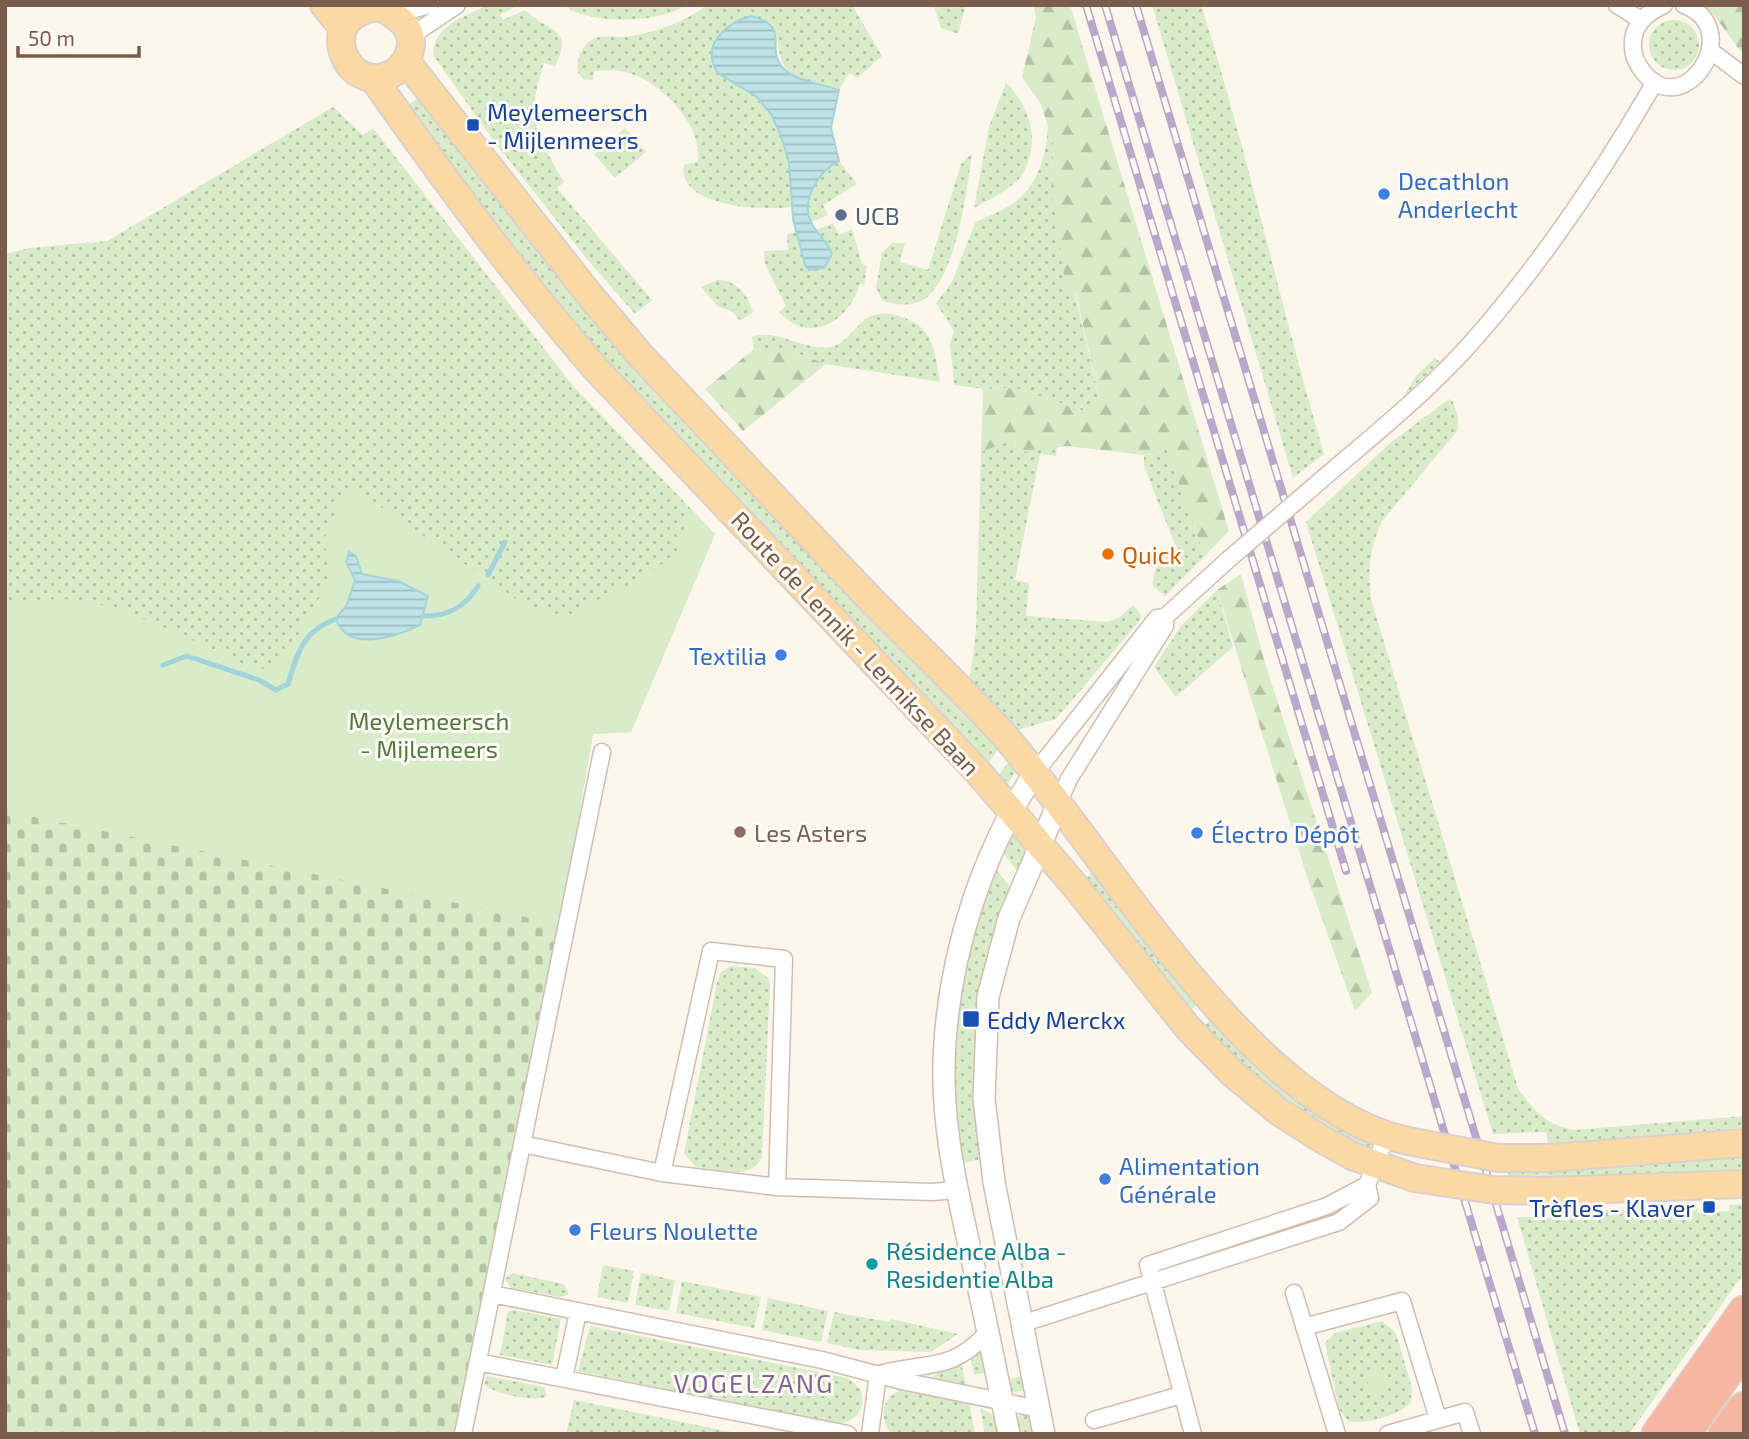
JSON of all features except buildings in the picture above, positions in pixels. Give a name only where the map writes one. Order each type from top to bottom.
[{"type":"highway","points":[[1657,1434],[1744,1311]]},
{"type":"highway","points":[[1685,1434],[1744,1349]]},
{"type":"highway","points":[[1724,1434],[1744,1407]]},
{"type":"main road","points":[[324,5],[343,28],[352,16],[365,8],[394,25],[386,77],[373,78]]},
{"type":"main road","name":"Route de Lennik - Lennikse Baan","points":[[394,25],[588,293],[642,356],[1001,732],[1184,966],[1268,1059],[1308,1093],[1358,1124],[1397,1139],[1498,1158],[1550,1158],[1744,1143]]},
{"type":"main road","name":"Route de Lennik - Lennikse Baan","points":[[343,28],[340,44],[344,58],[353,70],[373,78],[477,225],[597,370],[1011,810],[1188,1028],[1232,1073],[1278,1111],[1352,1156],[1372,1175],[1415,1178],[1494,1190],[1549,1191],[1744,1184]]},
{"type":"street","points":[[394,25],[430,5]]},
{"type":"street","points":[[394,25],[457,5]]},
{"type":"street","points":[[1617,5],[1641,20]]},
{"type":"street","points":[[1664,5],[1651,10],[1634,33],[1636,61],[1643,74],[1655,82],[1674,87],[1703,76],[1715,54],[1713,30],[1691,6]]},
{"type":"street","points":[[1715,54],[1744,76]]},
{"type":"street","points":[[1009,1434],[948,1138],[944,1044],[955,965],[990,856],[1011,810],[1034,774],[1133,645],[1157,618],[1165,617],[1418,397],[1507,300],[1557,237],[1655,82]]},
{"type":"street","points":[[1044,1434],[987,1141],[984,1099],[988,997],[1009,918],[1069,779],[1144,654],[1165,626],[1165,617]]},
{"type":"street","points":[[463,1434],[602,752]]},
{"type":"street","points":[[663,1173],[711,951],[784,959],[777,1187]]},
{"type":"street","points":[[1192,1434],[1148,1265],[1326,1206],[1372,1175],[1397,1139]]},
{"type":"street","points":[[522,1144],[663,1173],[777,1187],[932,1192],[957,1190]]},
{"type":"street","points":[[1021,1324],[1339,1222],[1370,1198],[1372,1175]]},
{"type":"street","points":[[1294,1293],[1338,1434]]},
{"type":"street","points":[[492,1294],[878,1374],[1003,1404],[1039,1409]]},
{"type":"street","points":[[1304,1327],[1402,1301],[1438,1419]]},
{"type":"street","points":[[564,1378],[578,1312]]},
{"type":"street","points":[[878,1374],[938,1366],[978,1344],[988,1332]]},
{"type":"street","points":[[478,1362],[848,1434]]},
{"type":"street","points":[[870,1434],[878,1374]]},
{"type":"street","points":[[1094,1420],[1181,1395]]},
{"type":"street","points":[[1388,1434],[1465,1412],[1472,1434]]},
{"type":"green space","points":[[487,5],[518,5],[500,15],[503,20],[525,10],[560,37],[562,44],[555,66],[544,63],[538,83],[534,113],[536,125],[564,182],[557,188],[652,300],[635,314],[587,259],[493,140],[433,55],[438,36],[444,29]]},
{"type":"green space","points":[[564,5],[685,5],[659,16],[624,20],[589,16]]},
{"type":"green space","points":[[707,5],[852,5],[882,56],[857,78],[849,73],[839,90],[796,77],[789,72],[783,65],[778,41],[718,73],[732,79],[756,97],[774,120],[786,148],[789,163],[791,207],[743,207],[707,198],[694,190],[685,179],[684,165],[698,161],[698,147],[687,121],[668,97],[627,72],[594,71],[593,80],[583,79],[578,73],[581,51],[592,39],[601,36],[625,37],[658,30]]},
{"type":"green space","points":[[934,5],[966,5],[958,34],[941,28]]},
{"type":"green space","points":[[1033,5],[1070,5],[1229,531],[1205,556],[1166,448],[1144,455],[1067,446],[1015,453],[1016,439],[981,452],[983,389],[1015,388],[1087,412],[1100,401],[1076,293],[1066,288],[1051,188],[1054,146],[1041,104],[1022,77],[1036,17]]},
{"type":"green space","points":[[1152,5],[1201,5],[1218,61],[1324,454],[1293,478]]},
{"type":"green space","points":[[1700,5],[1744,5],[1744,56],[1713,14]]},
{"type":"green space","points":[[1674,20],[1692,27],[1699,45],[1692,63],[1674,70],[1656,63],[1649,45],[1656,27]]},
{"type":"green space","points":[[1006,83],[1027,113],[1032,137],[1028,161],[1014,184],[974,208],[989,127]]},
{"type":"green space","points":[[425,93],[1002,745],[985,767],[625,388],[401,110]]},
{"type":"green space","points":[[333,107],[363,135],[373,128],[574,387],[715,534],[631,732],[593,734],[560,924],[5,811],[5,254],[29,248],[107,241]]},
{"type":"green space","points":[[1048,126],[1054,146],[1051,188],[1100,402],[1087,412],[1015,388],[983,389],[954,385],[950,344],[954,331],[936,303],[952,282],[975,223],[1005,209],[1029,188],[1040,168]]},
{"type":"green space","points":[[625,128],[646,152],[615,178],[594,154]]},
{"type":"green space","points":[[972,153],[958,234],[943,275],[933,291],[917,303],[883,301],[876,288],[882,253],[892,243],[905,243],[900,262],[928,270],[961,164]]},
{"type":"green space","points":[[839,161],[857,184],[823,205],[828,215],[811,222],[809,204],[814,186],[825,171]]},
{"type":"green space","points":[[833,223],[839,235],[852,229],[862,264],[867,266],[864,285],[860,284],[855,297],[838,318],[827,325],[803,327],[791,322],[779,312],[786,306],[765,264],[764,251],[788,250],[787,234],[798,232],[803,250],[823,237],[816,230]]},
{"type":"green space","points":[[717,280],[730,282],[740,289],[753,312],[740,321],[732,311],[717,306],[701,287]]},
{"type":"green space","points":[[885,313],[900,316],[921,327],[932,344],[940,382],[826,364],[796,353],[754,349],[752,337],[762,335],[772,335],[813,347],[834,346],[844,341],[869,317]]},
{"type":"green space","points":[[754,349],[796,353],[826,364],[743,431],[705,389]]},
{"type":"green space","points":[[1435,358],[1440,362],[1403,397],[1416,376]]},
{"type":"green space","points":[[1449,399],[1453,402],[1458,417],[1458,430],[1383,520],[1371,558],[1371,599],[1518,1088],[1541,1115],[1555,1124],[1574,1130],[1744,1116],[1744,1128],[1548,1144],[1546,1132],[1493,1134],[1306,522],[1390,443]]},
{"type":"green space","points":[[1016,438],[1015,453],[1057,447],[1056,456],[1040,454],[1015,580],[1029,583],[1026,616],[1108,622],[1120,617],[1133,605],[1141,614],[1141,619],[1056,719],[1017,730],[970,679],[976,629],[981,452]]},
{"type":"green space","points":[[1166,447],[1205,556],[1165,596],[1153,586],[1154,574],[1162,560],[1176,547],[1144,466],[1144,455]]},
{"type":"green space","name":"Meylemeersch - Mijlemeers","points":[[350,486],[352,491],[365,496],[522,603],[571,619],[589,604],[638,581],[678,553],[691,509],[715,534],[631,732],[593,734],[560,924],[5,811],[5,606],[59,599],[106,606],[155,623],[247,665],[268,670],[284,659],[330,579],[328,555],[323,542],[344,491]]},
{"type":"green space","points":[[1241,574],[1265,663],[1372,993],[1355,1011],[1307,877],[1217,590]]},
{"type":"green space","points":[[1217,590],[1233,647],[1176,697],[1154,667],[1181,626]]},
{"type":"green space","points":[[1013,756],[1019,766],[1007,785],[1001,785],[995,780]]},
{"type":"green space","points":[[5,811],[560,924],[459,1434],[5,1434]]},
{"type":"green space","points":[[1012,828],[1029,847],[1018,872],[1000,849]]},
{"type":"green space","points":[[1095,865],[1198,1003],[1194,1008],[1186,1010],[1084,883]]},
{"type":"green space","points":[[993,866],[1012,889],[996,935],[984,1159],[958,1164],[950,1082],[961,974]]},
{"type":"green space","points":[[731,966],[755,968],[769,979],[770,986],[762,1158],[750,1169],[732,1172],[696,1167],[684,1153],[717,983],[721,972]]},
{"type":"green space","points":[[1215,1020],[1374,1142],[1367,1152],[1270,1095],[1203,1027],[1209,1021]]},
{"type":"green space","points":[[1744,1149],[1744,1178],[1511,1186],[1506,1164]]},
{"type":"green space","points":[[1744,1204],[1744,1273],[1629,1434],[1580,1434],[1517,1217],[1551,1217],[1553,1212],[1697,1207],[1698,1213],[1729,1211],[1729,1205]]},
{"type":"green space","points":[[603,1265],[634,1271],[628,1303],[597,1297]]},
{"type":"green space","points":[[512,1273],[564,1284],[569,1294],[560,1297],[511,1288],[505,1279]]},
{"type":"green space","points":[[641,1273],[675,1280],[669,1311],[635,1305]]},
{"type":"green space","points":[[682,1281],[761,1297],[754,1328],[676,1313]]},
{"type":"green space","points":[[768,1298],[828,1311],[821,1342],[762,1330]]},
{"type":"green space","points":[[508,1311],[561,1319],[552,1365],[500,1355]]},
{"type":"green space","points":[[834,1312],[889,1322],[891,1319],[958,1334],[931,1352],[860,1350],[827,1343]]},
{"type":"green space","points":[[1382,1321],[1396,1333],[1412,1388],[1411,1402],[1381,1418],[1363,1422],[1348,1421],[1339,1409],[1325,1343],[1335,1333]]},
{"type":"green space","points":[[590,1326],[848,1378],[861,1390],[861,1409],[850,1421],[837,1424],[578,1371]]},
{"type":"green space","points":[[982,1349],[986,1372],[974,1375],[970,1356]]},
{"type":"green space","points":[[961,1361],[966,1386],[931,1379],[933,1376]]},
{"type":"green space","points":[[1380,1369],[1388,1392],[1372,1397],[1365,1374]]},
{"type":"green space","points":[[1026,1375],[1026,1390],[1009,1393],[1003,1381]]},
{"type":"green space","points":[[487,1376],[544,1387],[547,1396],[525,1398],[496,1391],[484,1384]]},
{"type":"green space","points":[[903,1389],[969,1402],[975,1434],[891,1434],[884,1421],[884,1408],[890,1397]]},
{"type":"green space","points":[[574,1400],[741,1434],[566,1434]]},
{"type":"green space","points":[[980,1408],[995,1416],[998,1434],[985,1434]]},
{"type":"green space","points":[[1032,1413],[1038,1434],[1013,1434],[1013,1417]]},
{"type":"water","points":[[751,16],[763,20],[774,31],[778,60],[787,72],[839,90],[831,128],[839,161],[819,178],[808,204],[811,222],[832,254],[824,268],[809,270],[805,265],[793,219],[789,162],[771,114],[757,97],[718,73],[713,63],[712,53],[718,37],[733,24]]},
{"type":"water","points":[[349,552],[356,556],[362,574],[398,581],[428,596],[420,625],[399,634],[374,639],[351,636],[342,630],[336,619],[347,604],[355,580],[346,562]]},
{"type":"waterway","points":[[488,575],[505,542]]},
{"type":"waterway","points":[[423,616],[440,615],[455,609],[467,600],[478,586]]},
{"type":"waterway","points":[[163,665],[187,656],[259,680],[276,690],[288,684],[299,652],[309,636],[336,619]]},
{"type":"railway","points":[[1086,5],[1346,871]]},
{"type":"railway","points":[[1105,5],[1535,1434]]},
{"type":"railway","points":[[1136,5],[1565,1434]]},
{"type":"place","name":"Meylemeersch - Mijlenmeers","points":[[473,125]]},
{"type":"place","name":"Decathlon Anderlecht","points":[[1384,194]]},
{"type":"place","name":"UCB","points":[[841,215]]},
{"type":"place","name":"Quick","points":[[1108,554]]},
{"type":"place","name":"Textilia","points":[[781,655]]},
{"type":"place","name":"Les Asters","points":[[740,832]]},
{"type":"place","name":"Électro Dépôt","points":[[1197,833]]},
{"type":"place","name":"Eddy Merckx","points":[[971,1019]]},
{"type":"place","name":"Alimentation Générale","points":[[1105,1179]]},
{"type":"place","name":"Trèfles - Klaver","points":[[1709,1207]]},
{"type":"place","name":"Fleurs Noulette","points":[[575,1230]]},
{"type":"place","name":"Résidence Alba - Residentie Alba","points":[[872,1264]]},
{"type":"district","name":"VOGELZANG","points":[[754,1382]]}]
